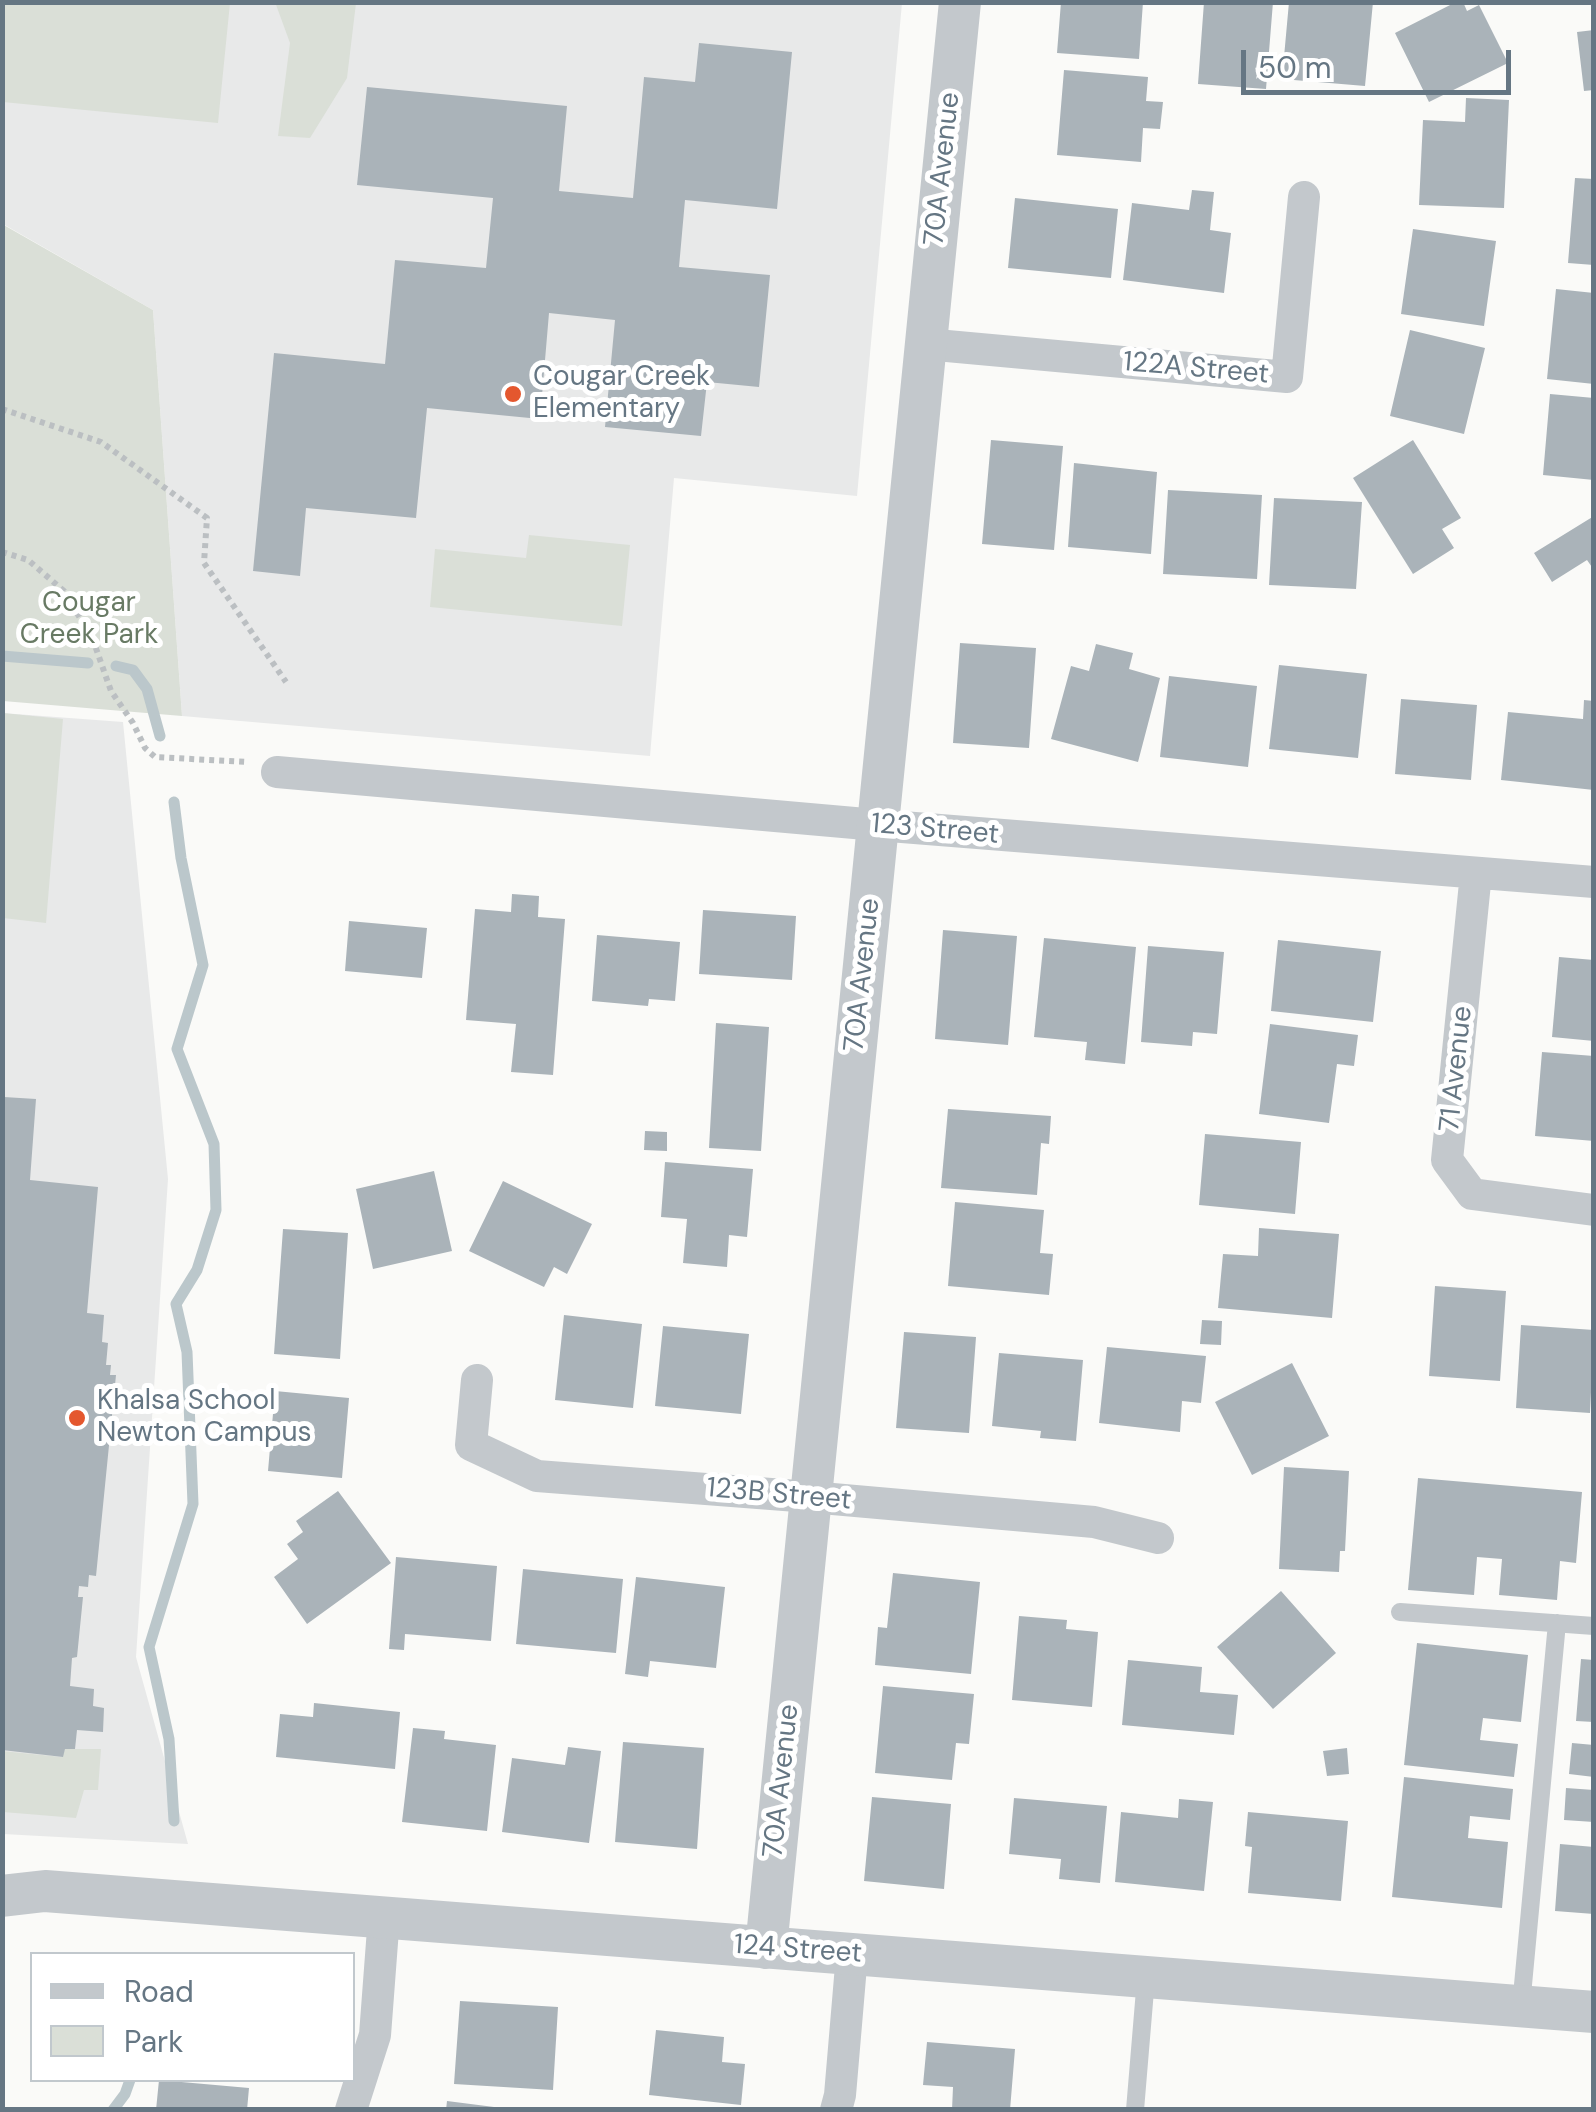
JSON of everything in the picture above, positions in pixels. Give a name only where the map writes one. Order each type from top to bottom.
[{"type":"street","name":"70A Avenue","points":[[766,1948],[960,2]]},
{"type":"street","name":"122A Street","points":[[926,344],[1288,377],[1304,197]]},
{"type":"street","name":"123 Street","points":[[262,767],[877,825],[1594,882]]},
{"type":"street","name":"71 Avenue","points":[[1476,873],[1447,1160],[1472,1194],[1594,1210]]},
{"type":"street","name":"123B Street","points":[[476,1380],[471,1445],[537,1476],[1094,1522],[1158,1538]]},
{"type":"street","points":[[2,1878],[45,1891]]},
{"type":"street","name":"124 Street","points":[[2,1896],[45,1891],[1594,2012]]},
{"type":"street","points":[[351,2110],[375,2034],[384,1916]]},
{"type":"street","points":[[836,2110],[852,1954]]},
{"type":"lane","points":[[1400,1612],[1594,1626]]},
{"type":"lane","points":[[1521,2006],[1557,1622]]},
{"type":"lane","points":[[1134,2110],[1146,1977]]},
{"type":"path","points":[[2,408],[102,442],[207,518],[204,563],[286,682]]},
{"type":"path","points":[[2,552],[28,560],[64,591],[92,640],[111,692],[145,748],[155,757],[262,767]]},
{"type":"shaded area","name":"Cougar Creek Elementary","points":[[3,3],[902,3],[857,496],[674,478],[650,756],[182,716],[153,310],[3,224]]},
{"type":"shaded area","name":"Khalsa School Newton Campus","points":[[2,713],[123,722],[168,1179],[136,1657],[188,1844],[3,1834]]},
{"type":"green space","points":[[275,2],[356,3],[347,78],[310,138],[278,136],[290,43]]},
{"type":"green space","points":[[2,3],[230,3],[218,123],[3,102]]},
{"type":"green space","name":"Cougar Creek Park","points":[[2,224],[153,310],[182,716],[3,701]]},
{"type":"green space","points":[[529,535],[630,545],[622,626],[430,607],[435,549],[526,558]]},
{"type":"green space","points":[[3,713],[63,719],[46,923],[3,918]]},
{"type":"green space","points":[[65,1749],[101,1749],[98,1790],[84,1790],[76,1818],[3,1812],[2,1751],[62,1757]]},
{"type":"building","points":[[1061,2],[1143,2],[1139,59],[1057,53]]},
{"type":"building","points":[[1204,2],[1273,2],[1266,89],[1198,84]]},
{"type":"building","points":[[1289,2],[1373,2],[1365,86],[1282,79]]},
{"type":"building","points":[[1463,2],[1467,11],[1479,5],[1508,63],[1429,102],[1395,33]]},
{"type":"building","points":[[1594,30],[1594,90],[1584,91],[1577,32]]},
{"type":"building","points":[[699,43],[792,52],[777,209],[685,200],[679,267],[770,275],[759,387],[707,382],[701,436],[605,427],[615,320],[549,313],[540,419],[427,408],[416,518],[306,508],[300,576],[253,571],[274,353],[385,364],[395,260],[486,268],[493,198],[357,185],[367,87],[567,106],[559,191],[633,198],[644,77],[695,82]]},
{"type":"building","points":[[1064,70],[1148,77],[1146,101],[1163,102],[1160,129],[1143,128],[1141,162],[1057,155]]},
{"type":"building","points":[[1466,98],[1509,100],[1504,208],[1419,205],[1423,120],[1465,122]]},
{"type":"building","points":[[1575,178],[1594,179],[1594,265],[1568,263]]},
{"type":"building","points":[[1192,190],[1214,192],[1210,230],[1231,233],[1224,293],[1123,280],[1132,203],[1189,210]]},
{"type":"building","points":[[1015,198],[1118,209],[1111,278],[1008,268]]},
{"type":"building","points":[[1413,229],[1496,241],[1484,326],[1401,314]]},
{"type":"building","points":[[1556,289],[1594,293],[1594,384],[1547,379]]},
{"type":"building","points":[[1410,330],[1485,348],[1464,434],[1390,416]]},
{"type":"building","points":[[1550,394],[1594,398],[1594,480],[1543,475]]},
{"type":"building","points":[[991,440],[1063,446],[1054,550],[982,544]]},
{"type":"building","points":[[1413,440],[1461,518],[1442,529],[1454,548],[1413,574],[1353,478]]},
{"type":"building","points":[[1074,463],[1157,472],[1151,554],[1068,547]]},
{"type":"building","points":[[1168,490],[1262,495],[1257,579],[1163,574]]},
{"type":"building","points":[[1274,498],[1362,502],[1356,589],[1269,585]]},
{"type":"building","points":[[1594,516],[1594,570],[1587,560],[1552,582],[1534,553]]},
{"type":"building","points":[[960,643],[1036,648],[1029,748],[953,743]]},
{"type":"building","points":[[1096,644],[1133,653],[1129,669],[1160,678],[1138,762],[1051,739],[1071,666],[1089,671]]},
{"type":"building","points":[[1279,665],[1367,674],[1358,758],[1269,749]]},
{"type":"building","points":[[1169,676],[1257,686],[1248,767],[1160,757]]},
{"type":"building","points":[[1401,699],[1477,705],[1471,780],[1395,774]]},
{"type":"building","points":[[1584,700],[1594,701],[1594,790],[1501,780],[1508,712],[1583,719]]},
{"type":"building","points":[[512,894],[539,896],[538,917],[565,919],[553,1075],[511,1072],[516,1024],[466,1020],[475,909],[511,912]]},
{"type":"building","points":[[703,910],[796,916],[792,980],[699,974]]},
{"type":"building","points":[[349,921],[427,928],[422,978],[345,971]]},
{"type":"building","points":[[943,930],[1017,936],[1008,1045],[935,1039]]},
{"type":"building","points":[[597,935],[680,942],[675,1001],[649,999],[648,1006],[592,1001]]},
{"type":"building","points":[[1044,938],[1136,947],[1125,1064],[1085,1060],[1087,1042],[1034,1037]]},
{"type":"building","points":[[1278,940],[1381,951],[1373,1022],[1271,1011]]},
{"type":"building","points":[[1148,946],[1224,952],[1217,1034],[1193,1032],[1192,1046],[1141,1042]]},
{"type":"building","points":[[1559,957],[1594,960],[1594,1041],[1552,1037]]},
{"type":"building","points":[[716,1023],[769,1027],[761,1151],[709,1148]]},
{"type":"building","points":[[1270,1024],[1358,1035],[1354,1066],[1337,1064],[1329,1123],[1259,1114]]},
{"type":"building","points":[[1542,1052],[1594,1056],[1594,1141],[1535,1136]]},
{"type":"building","points":[[4,1097],[36,1099],[30,1180],[98,1187],[87,1313],[104,1315],[102,1342],[108,1343],[106,1365],[111,1365],[110,1375],[116,1375],[96,1576],[89,1575],[88,1587],[79,1586],[78,1597],[83,1597],[70,1686],[94,1689],[93,1706],[104,1708],[103,1732],[77,1730],[75,1749],[65,1749],[63,1757],[2,1750]]},
{"type":"building","points":[[948,1109],[1051,1116],[1049,1144],[1041,1143],[1037,1195],[941,1188]]},
{"type":"building","points":[[645,1131],[667,1132],[667,1151],[644,1150]]},
{"type":"building","points":[[1205,1134],[1301,1142],[1295,1214],[1199,1205]]},
{"type":"building","points":[[665,1162],[753,1169],[747,1237],[729,1235],[727,1267],[683,1263],[687,1219],[661,1217]]},
{"type":"building","points":[[434,1171],[452,1251],[373,1269],[356,1189]]},
{"type":"building","points":[[503,1181],[592,1224],[567,1274],[554,1267],[544,1287],[469,1251]]},
{"type":"building","points":[[955,1202],[1044,1210],[1040,1253],[1053,1254],[1049,1295],[948,1286]]},
{"type":"building","points":[[1259,1228],[1339,1234],[1332,1318],[1218,1308],[1223,1254],[1258,1256]]},
{"type":"building","points":[[283,1229],[348,1233],[340,1359],[274,1354]]},
{"type":"building","points":[[1435,1286],[1506,1291],[1500,1381],[1429,1376]]},
{"type":"building","points":[[564,1315],[642,1324],[633,1408],[555,1400]]},
{"type":"building","points":[[1202,1320],[1222,1321],[1221,1345],[1200,1344]]},
{"type":"building","points":[[1521,1325],[1594,1330],[1590,1413],[1516,1408]]},
{"type":"building","points":[[663,1326],[749,1334],[741,1414],[655,1406]]},
{"type":"building","points":[[904,1332],[976,1337],[969,1433],[896,1428]]},
{"type":"building","points":[[1107,1347],[1206,1356],[1201,1403],[1182,1401],[1180,1432],[1099,1423]]},
{"type":"building","points":[[999,1353],[1083,1360],[1076,1441],[1040,1438],[1041,1431],[992,1426]]},
{"type":"building","points":[[1292,1363],[1329,1436],[1252,1475],[1215,1402]]},
{"type":"building","points":[[275,1391],[349,1398],[342,1478],[268,1471]]},
{"type":"building","points":[[1284,1467],[1349,1471],[1345,1551],[1340,1551],[1339,1572],[1279,1569]]},
{"type":"building","points":[[1418,1478],[1582,1492],[1576,1563],[1560,1561],[1557,1600],[1499,1595],[1502,1559],[1477,1557],[1474,1595],[1408,1590]]},
{"type":"building","points":[[338,1491],[391,1563],[307,1624],[274,1577],[298,1559],[287,1544],[303,1532],[296,1521]]},
{"type":"building","points":[[396,1557],[497,1566],[491,1641],[405,1634],[404,1650],[389,1649]]},
{"type":"building","points":[[523,1569],[623,1579],[616,1653],[516,1644]]},
{"type":"building","points":[[893,1573],[980,1582],[971,1674],[875,1665],[878,1627],[887,1628]]},
{"type":"building","points":[[636,1577],[725,1587],[716,1668],[650,1661],[648,1677],[625,1674]]},
{"type":"building","points":[[1281,1591],[1336,1653],[1273,1709],[1217,1647]]},
{"type":"building","points":[[1019,1616],[1067,1620],[1066,1629],[1098,1632],[1092,1707],[1012,1700]]},
{"type":"building","points":[[1417,1643],[1528,1655],[1521,1722],[1483,1718],[1480,1740],[1518,1744],[1514,1777],[1404,1765]]},
{"type":"building","points":[[1581,1659],[1594,1660],[1594,1722],[1576,1721]]},
{"type":"building","points":[[1128,1660],[1202,1667],[1200,1692],[1238,1695],[1234,1735],[1122,1725]]},
{"type":"building","points":[[883,1686],[974,1694],[969,1744],[956,1743],[952,1780],[875,1773]]},
{"type":"building","points":[[314,1703],[400,1712],[395,1769],[276,1757],[280,1714],[313,1717]]},
{"type":"building","points":[[413,1728],[445,1731],[444,1739],[496,1745],[487,1831],[402,1822]]},
{"type":"building","points":[[623,1742],[704,1748],[697,1849],[615,1842]]},
{"type":"building","points":[[1572,1743],[1594,1745],[1594,1777],[1569,1774]]},
{"type":"building","points":[[568,1747],[601,1751],[589,1843],[502,1832],[512,1758],[565,1765]]},
{"type":"building","points":[[1347,1748],[1349,1774],[1327,1776],[1323,1751]]},
{"type":"building","points":[[1404,1777],[1513,1789],[1510,1820],[1470,1816],[1468,1838],[1508,1842],[1502,1908],[1392,1897]]},
{"type":"building","points":[[1566,1788],[1594,1790],[1594,1822],[1564,1820]]},
{"type":"building","points":[[872,1797],[951,1804],[944,1889],[864,1881]]},
{"type":"building","points":[[1014,1798],[1107,1806],[1100,1883],[1059,1879],[1061,1859],[1009,1854]]},
{"type":"building","points":[[1179,1799],[1213,1802],[1204,1891],[1115,1882],[1121,1812],[1178,1818]]},
{"type":"building","points":[[1248,1812],[1348,1821],[1341,1901],[1248,1893],[1252,1847],[1245,1846]]},
{"type":"building","points":[[1560,1844],[1594,1847],[1594,1914],[1555,1911]]},
{"type":"building","points":[[460,2001],[558,2007],[553,2090],[454,2084]]},
{"type":"building","points":[[656,2030],[724,2037],[722,2062],[745,2064],[741,2105],[649,2095]]},
{"type":"building","points":[[927,2042],[1015,2049],[1010,2110],[952,2110],[953,2087],[923,2085]]},
{"type":"building","points":[[159,2082],[249,2088],[247,2110],[156,2110]]},
{"type":"building","points":[[447,2101],[494,2107],[494,2110],[446,2110]]},
{"type":"waterway","points":[[2,656],[88,663]]},
{"type":"waterway","points":[[116,666],[133,670],[147,689],[160,736]]},
{"type":"waterway","points":[[174,802],[203,965],[177,1049],[214,1144],[216,1210],[197,1270],[176,1304],[187,1352],[193,1504],[149,1647],[169,1739],[174,1821]]},
{"type":"waterway","points":[[113,2110],[129,2082]]},
{"type":"place","name":"Cougar Creek Elementary","points":[[513,394]]},
{"type":"place","name":"Khalsa School Newton Campus","points":[[77,1418]]}]
